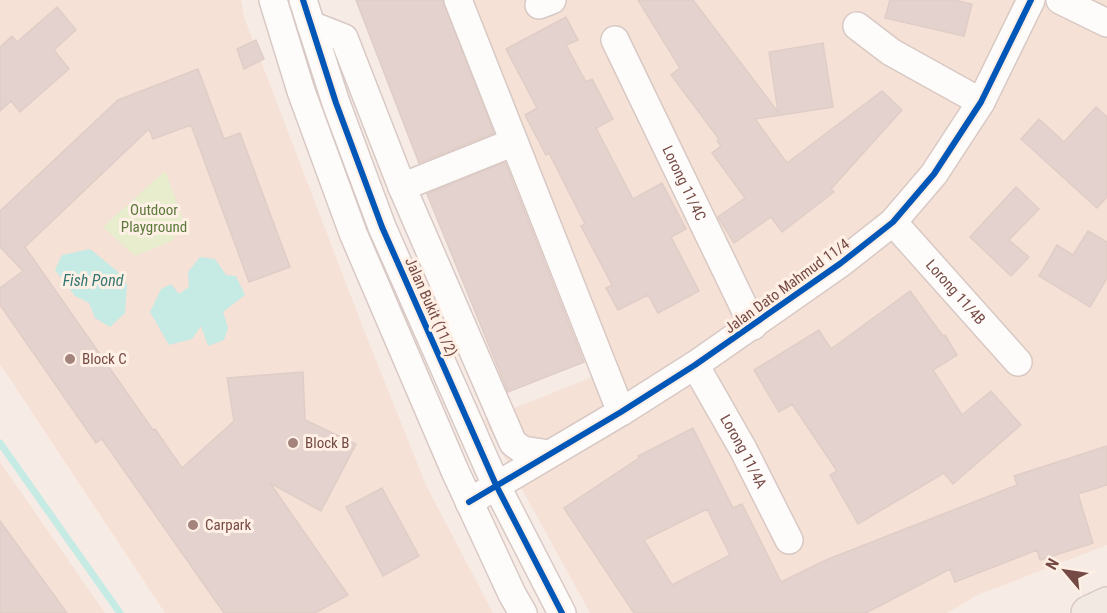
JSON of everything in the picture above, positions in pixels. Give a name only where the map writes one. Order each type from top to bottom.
[{"type":"main road","points":[[1088,613],[1107,604]]},
{"type":"street","points":[[273,0],[301,91],[353,233],[469,502],[523,613]]},
{"type":"street","name":"Jalan Bukit (11/2)","points":[[303,0],[336,103],[382,227],[496,485],[562,613]]},
{"type":"street","points":[[458,0],[621,412]]},
{"type":"street","name":"Jalan Dato Mahmud 11/4","points":[[469,502],[696,365],[753,326],[893,222],[934,174],[981,102],[1031,0]]},
{"type":"street","points":[[1060,0],[1107,23]]},
{"type":"street","points":[[311,25],[344,38],[402,187],[513,443],[523,450],[549,454]]},
{"type":"street","points":[[857,26],[891,52],[981,102]]},
{"type":"street","name":"Lorong 11/4C","points":[[615,40],[753,326]]},
{"type":"street","points":[[402,187],[514,142]]},
{"type":"street","name":"Lorong 11/4B","points":[[893,222],[1018,362]]},
{"type":"street","name":"Lorong 11/4A","points":[[696,365],[743,449],[789,540]]},
{"type":"shaded area","points":[[0,0],[241,0],[244,17],[426,485],[493,613],[165,613],[0,364]]},
{"type":"shaded area","points":[[470,0],[1107,0],[1107,545],[978,595],[947,613],[590,613],[484,420],[617,367]]},
{"type":"shaded area","points":[[0,462],[105,613],[0,613]]},
{"type":"green space","name":"Outdoor Playground","points":[[165,171],[184,222],[172,241],[135,256],[103,227]]},
{"type":"water","name":"Fish Pond","points":[[90,249],[117,271],[127,285],[125,313],[110,327],[95,318],[89,303],[75,296],[55,270],[62,255]]},
{"type":"water","points":[[200,257],[215,259],[226,275],[236,276],[245,295],[223,312],[228,328],[224,340],[208,346],[201,326],[192,339],[169,345],[150,312],[161,289],[171,284],[179,294],[189,287],[188,272]]},
{"type":"building","points":[[356,0],[443,0],[494,133],[419,163]]},
{"type":"building","points":[[638,0],[693,0],[778,112],[769,52],[823,43],[833,107],[755,119],[787,163],[882,91],[902,110],[831,189],[834,192],[782,232],[771,217],[734,243],[718,217],[745,198],[712,153],[721,146],[717,141],[719,139],[671,75],[680,68]]},
{"type":"building","points":[[890,0],[954,0],[972,4],[964,36],[885,18]]},
{"type":"building","points":[[57,7],[76,30],[54,50],[69,69],[20,112],[11,101],[0,111],[0,47],[12,36],[17,42]]},
{"type":"building","points":[[566,17],[578,40],[566,45],[586,82],[592,79],[613,119],[596,128],[633,199],[662,183],[686,229],[671,237],[699,291],[658,313],[648,295],[618,310],[606,288],[612,285],[581,226],[585,224],[549,153],[546,155],[525,115],[537,108],[506,49]]},
{"type":"building","points":[[256,40],[264,59],[244,69],[237,49]]},
{"type":"building","points":[[198,69],[224,139],[240,133],[290,267],[249,282],[191,125],[153,139],[149,129],[25,247],[182,468],[234,421],[227,378],[303,372],[305,420],[356,444],[321,511],[270,483],[348,595],[315,613],[224,613],[102,439],[96,443],[0,305],[0,288],[23,271],[0,247],[0,211],[118,100]]},
{"type":"building","points":[[1096,107],[1107,117],[1107,197],[1097,208],[1021,139],[1039,119],[1064,142]]},
{"type":"building","points":[[505,162],[584,362],[508,392],[427,194]]},
{"type":"building","points":[[1016,187],[1039,209],[1009,240],[1029,257],[1011,276],[970,237]]},
{"type":"building","points":[[1088,231],[1107,242],[1107,278],[1090,307],[1039,276],[1057,245],[1073,255]]},
{"type":"building","points":[[910,291],[943,336],[945,335],[957,355],[933,370],[962,415],[991,391],[1021,425],[953,484],[944,473],[858,524],[830,475],[837,471],[792,404],[779,412],[754,370],[819,330],[831,349]]},
{"type":"building","points":[[693,428],[733,508],[742,504],[781,582],[826,560],[1017,485],[1014,476],[1107,446],[1107,485],[1078,494],[1093,543],[1040,560],[1037,550],[955,582],[950,569],[866,613],[634,613],[564,508],[639,458],[638,456]],"holes":[[[707,509],[730,555],[672,585],[644,540]]]},
{"type":"building","points":[[382,488],[419,556],[383,576],[346,507]]},
{"type":"building","points":[[0,521],[67,613],[0,613]]},
{"type":"waterway","points":[[0,443],[120,613]]},
{"type":"cycle path","points":[[303,0],[336,103],[382,227],[496,485],[562,613]]},
{"type":"cycle path","points":[[469,502],[621,412],[695,365],[841,263],[893,222],[934,174],[981,102],[1031,0]]},
{"type":"place","name":"Block C","points":[[70,359]]},
{"type":"place","name":"Block B","points":[[293,443]]},
{"type":"place","name":"Carpark","points":[[193,525]]}]
